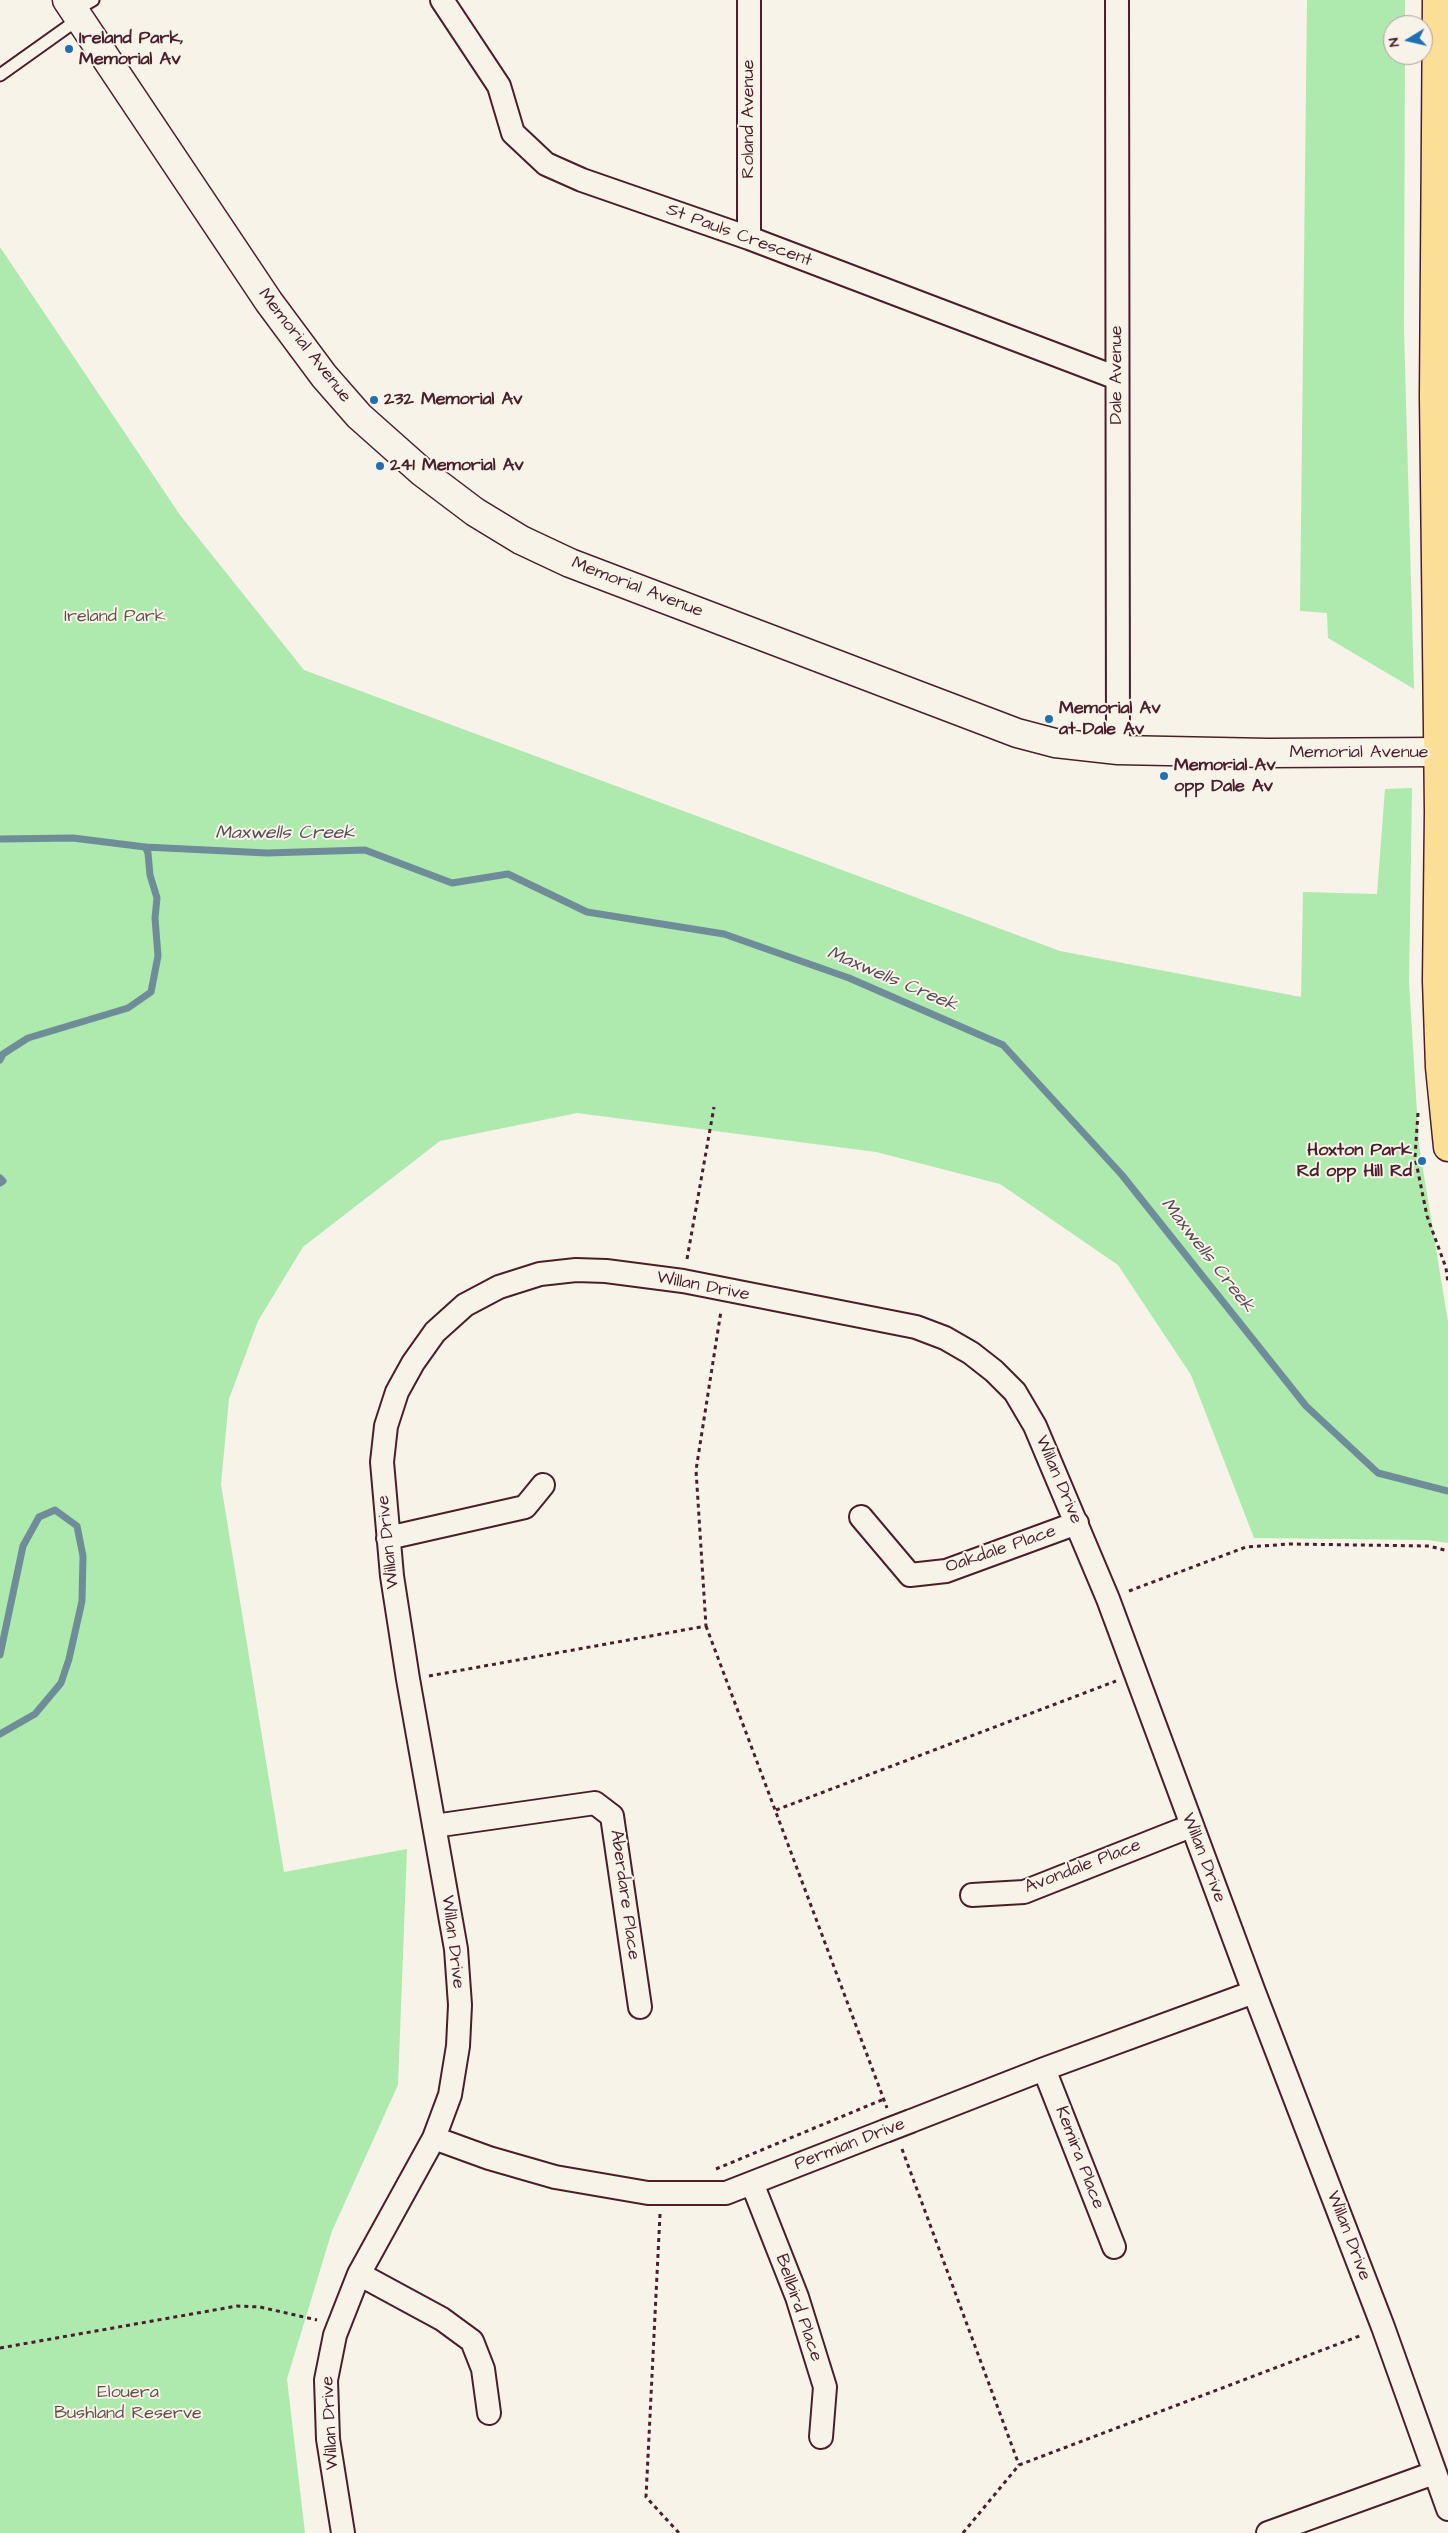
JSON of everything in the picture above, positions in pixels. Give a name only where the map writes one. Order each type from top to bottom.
[{"type":"main road","points":[[1437,0],[1434,396],[1443,752],[1437,981],[1440,1067],[1448,1147]]},
{"type":"street","name":"St Pauls Crescent","points":[[442,0],[500,86],[513,133],[546,164],[582,180],[749,238],[1117,378]]},
{"type":"street","name":"Roland Avenue","points":[[749,238],[750,0]]},
{"type":"street","name":"Dale Avenue","points":[[1118,0],[1118,750]]},
{"type":"street","name":"Memorial Avenue","points":[[79,7],[268,302],[324,376],[359,416],[389,444],[475,512],[521,540],[570,563],[1017,733],[1055,743],[1118,750],[1268,753],[1443,752]]},
{"type":"street","name":"Willan Drive","points":[[343,2533],[328,2439],[326,2380],[339,2325],[359,2274],[434,2138],[450,2095],[458,2046],[460,2005],[456,1948],[408,1680],[388,1538],[382,1462],[386,1426],[397,1392],[413,1363],[435,1332],[465,1305],[499,1286],[540,1274],[576,1270],[606,1271],[683,1281],[916,1327],[945,1338],[970,1353],[994,1371],[1015,1392],[1035,1426],[1108,1599],[1191,1826],[1383,2327],[1448,2509]]},
{"type":"street","points":[[388,1538],[525,1507],[543,1485]]},
{"type":"street","name":"Oakdale Place","points":[[860,1517],[910,1575],[946,1571],[1077,1524]]},
{"type":"street","name":"Aberdare Place","points":[[434,1826],[595,1803],[612,1816],[640,2007]]},
{"type":"street","name":"Avondale Place","points":[[972,1895],[1024,1892],[1191,1826]]},
{"type":"street","name":"Permian Drive","points":[[434,2138],[490,2158],[555,2176],[648,2193],[726,2193],[897,2128],[1044,2069],[1254,1992]]},
{"type":"street","name":"Kemira Place","points":[[1044,2069],[1114,2247]]},
{"type":"street","name":"Bellbird Place","points":[[752,2183],[797,2297],[825,2387],[821,2437]]},
{"type":"street","points":[[359,2274],[442,2319],[472,2340],[483,2369],[489,2413]]},
{"type":"street","points":[[1268,2533],[1434,2473]]},
{"type":"lane","points":[[0,75],[79,7]]},
{"type":"path","points":[[683,1281],[714,1107]]},
{"type":"path","points":[[724,1290],[696,1470],[706,1626],[884,2099],[897,2128],[1020,2465]]},
{"type":"path","points":[[1108,1599],[1246,1547],[1290,1544],[1429,1546],[1448,1551]]},
{"type":"path","points":[[408,1680],[706,1626]]},
{"type":"path","points":[[776,1810],[1134,1674]]},
{"type":"path","points":[[715,2170],[884,2099]]},
{"type":"path","points":[[661,2193],[646,2497],[679,2533]]},
{"type":"path","points":[[0,2348],[238,2306],[260,2307],[339,2325]]},
{"type":"path","points":[[963,2533],[1020,2465],[1383,2327]]},
{"type":"green space","points":[[1307,0],[1405,0],[1405,15],[1383,15],[1383,65],[1405,65],[1404,329],[1414,689],[1328,638],[1327,613],[1300,611]]},
{"type":"green space","points":[[0,247],[180,515],[304,670],[1060,951],[1301,997],[1303,892],[1377,894],[1385,789],[1412,788],[1409,982],[1419,1145],[1448,1322],[1448,1543],[1428,1540],[1254,1538],[1191,1375],[1118,1265],[1000,1184],[876,1152],[577,1113],[440,1141],[303,1247],[258,1321],[229,1399],[221,1484],[284,1872],[407,1849],[398,2085],[332,2231],[287,2379],[305,2533],[0,2533]]},
{"type":"waterway","name":"Maxwells Creek","points":[[0,839],[73,838],[145,847],[267,853],[365,850],[452,883],[508,874],[587,912],[724,934],[849,978],[1003,1045],[1122,1175],[1306,1406],[1378,1473],[1448,1491]]},
{"type":"waterway","points":[[0,1060],[3,1054],[28,1038],[128,1008],[151,992],[158,956],[155,918],[157,898],[150,875],[148,853],[145,847]]},
{"type":"waterway","points":[[0,1178],[3,1181],[0,1183]]},
{"type":"waterway","points":[[0,1655],[23,1546],[39,1517],[55,1510],[77,1526],[83,1556],[82,1601],[69,1659],[61,1683],[35,1714],[0,1734]]},
{"type":"place","name":"Ireland Park, Memorial Av","points":[[69,49]]},
{"type":"place","name":"232 Memorial Av","points":[[374,400]]},
{"type":"place","name":"241 Memorial Av","points":[[380,466]]},
{"type":"place","name":"Memorial Av at Dale Av","points":[[1049,719]]},
{"type":"place","name":"Memorial Av opp Dale Av","points":[[1164,776]]},
{"type":"place","name":"Hoxton Park Rd opp Hill Rd","points":[[1422,1161]]},
{"type":"park label","name":"Ireland Park","points":[[115,617]]},
{"type":"park label","name":"Elouera Bushland Reserve","points":[[128,2403]]}]
